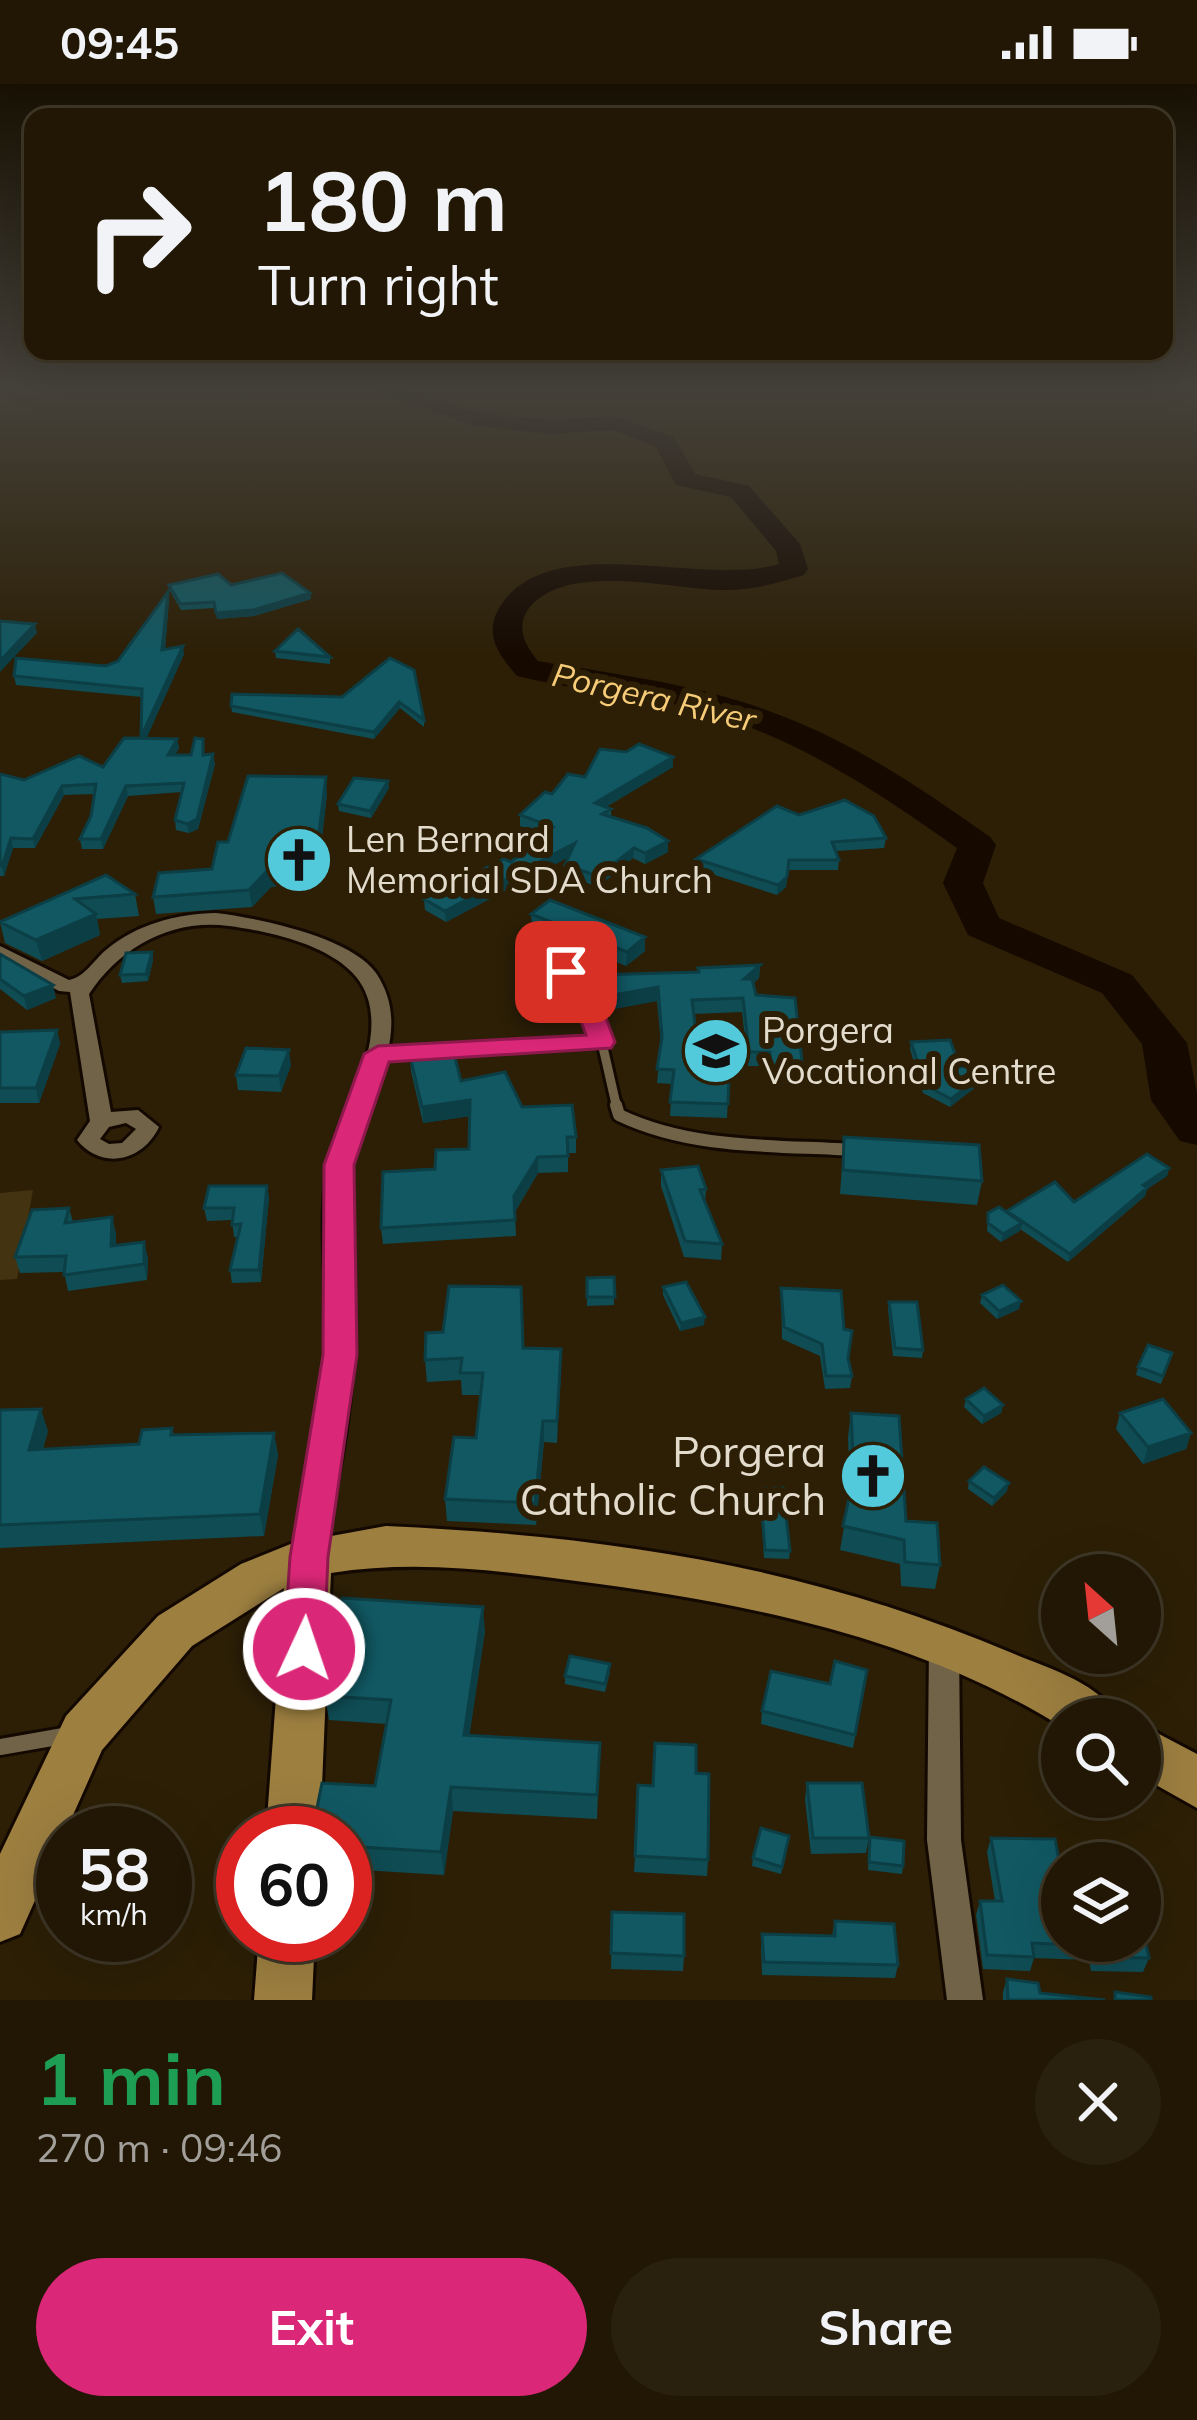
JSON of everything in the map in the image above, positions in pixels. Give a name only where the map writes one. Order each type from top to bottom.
[{"type":"main road","points":[[0,1914],[84,1733],[175,1631],[258,1578],[309,1557],[386,1545],[704,1576],[906,1630],[1059,1698]]},
{"type":"main road","points":[[295,1806],[309,1557]]},
{"type":"main road","points":[[1161,1761],[1197,1783]]},
{"type":"main road","points":[[283,2000],[285,1962]]},
{"type":"street","points":[[100,1121],[80,994],[112,952],[154,928],[208,918],[251,921],[293,934],[365,971],[380,1006],[378,1054],[339,1165],[340,1355],[309,1557]]},
{"type":"street","points":[[0,952],[66,987],[86,982]]},
{"type":"street","points":[[944,1647],[944,1840],[965,2000]]},
{"type":"lane","points":[[522,946],[566,972],[587,1002],[619,1115],[635,1126],[669,1136],[867,1151]]},
{"type":"lane","points":[[378,1054],[602,1042]]},
{"type":"lane","points":[[0,1747],[84,1733]]},
{"type":"shaded area","points":[[33,1190],[17,1279],[0,1280],[0,1193]]},
{"type":"building","points":[[282,573],[310,593],[253,610],[216,613],[214,602],[180,604],[169,585],[218,574],[231,585]]},
{"type":"building","points":[[168,592],[162,650],[183,646],[141,737],[142,689],[14,676],[16,658],[106,666],[118,661]]},
{"type":"building","points":[[0,621],[35,624],[0,661]]},
{"type":"building","points":[[298,629],[330,657],[275,651]]},
{"type":"building","points":[[390,658],[414,670],[424,720],[399,702],[374,732],[231,706],[232,694],[342,697]]},
{"type":"building","points":[[124,738],[177,739],[168,755],[191,755],[195,738],[203,739],[203,755],[213,754],[197,819],[187,824],[175,820],[184,783],[126,786],[101,839],[80,839],[91,816],[96,784],[62,786],[33,839],[11,838],[0,866],[0,774],[24,780],[79,756],[103,767]]},
{"type":"building","points":[[639,744],[673,757],[595,803],[611,809],[602,814],[647,828],[668,841],[645,853],[634,848],[598,876],[565,865],[575,843],[445,911],[424,899],[504,859],[511,862],[553,827],[520,815],[545,792],[552,794],[568,774],[585,777],[600,749],[626,752]]},
{"type":"building","points":[[248,776],[326,777],[315,864],[268,870],[249,890],[153,897],[159,873],[212,869],[218,842],[228,842]]},
{"type":"building","points":[[354,778],[388,781],[370,811],[338,804]]},
{"type":"building","points":[[845,800],[874,816],[886,838],[832,842],[839,860],[789,860],[787,877],[778,885],[696,859],[777,806],[799,815]]},
{"type":"building","points":[[106,875],[135,894],[75,899],[96,914],[36,940],[0,922]]},
{"type":"building","points":[[550,900],[645,937],[627,952],[531,914]]},
{"type":"building","points":[[152,952],[146,974],[120,975],[126,953]]},
{"type":"building","points":[[0,954],[53,985],[24,996],[0,979]]},
{"type":"building","points":[[760,965],[744,979],[752,979],[756,995],[795,998],[803,1070],[771,1069],[770,1052],[749,1052],[743,998],[692,1000],[698,1049],[730,1052],[728,1104],[670,1102],[674,1070],[657,1069],[662,1037],[658,987],[608,996],[597,975]]},
{"type":"building","points":[[57,1030],[36,1088],[0,1088],[0,1032]]},
{"type":"building","points":[[950,1040],[960,1067],[996,1064],[951,1099],[925,1085],[911,1042]]},
{"type":"building","points":[[246,1048],[289,1050],[279,1076],[236,1075]]},
{"type":"building","points":[[453,1050],[461,1081],[505,1072],[522,1107],[572,1105],[576,1137],[567,1137],[568,1156],[538,1157],[514,1196],[515,1220],[381,1228],[383,1172],[435,1169],[436,1150],[469,1149],[470,1100],[422,1107],[410,1056]]},
{"type":"building","points":[[844,1137],[979,1145],[982,1181],[843,1170]]},
{"type":"building","points":[[1147,1154],[1169,1168],[1143,1185],[1147,1188],[1070,1254],[1007,1211],[1055,1182],[1074,1202]]},
{"type":"building","points":[[698,1166],[706,1189],[700,1190],[722,1244],[685,1241],[661,1170]]},
{"type":"building","points":[[209,1186],[267,1186],[259,1270],[230,1270],[241,1224],[232,1225],[234,1208],[204,1208]]},
{"type":"building","points":[[999,1207],[1022,1223],[1003,1234],[988,1223],[988,1213]]},
{"type":"building","points":[[69,1208],[65,1223],[112,1217],[111,1246],[144,1242],[144,1264],[64,1275],[66,1256],[15,1257],[32,1210]]},
{"type":"building","points":[[614,1277],[615,1297],[587,1297],[587,1278]]},
{"type":"building","points":[[686,1282],[705,1317],[681,1323],[663,1287]]},
{"type":"building","points":[[1003,1285],[1021,1301],[999,1311],[982,1295]]},
{"type":"building","points":[[449,1286],[521,1287],[523,1348],[561,1349],[557,1421],[543,1421],[535,1503],[445,1499],[454,1437],[476,1438],[483,1373],[460,1373],[462,1358],[425,1360],[426,1333],[443,1332]]},
{"type":"building","points":[[781,1288],[841,1291],[844,1329],[852,1331],[848,1358],[852,1376],[826,1376],[822,1344],[784,1327]]},
{"type":"building","points":[[889,1302],[917,1302],[923,1350],[895,1348]]},
{"type":"building","points":[[1148,1345],[1172,1353],[1163,1376],[1138,1367]]},
{"type":"building","points":[[984,1388],[1003,1405],[984,1416],[966,1399]]},
{"type":"building","points":[[1163,1399],[1191,1433],[1148,1447],[1120,1413]]},
{"type":"building","points":[[41,1409],[29,1450],[139,1444],[142,1430],[172,1428],[171,1435],[274,1433],[260,1514],[0,1525],[0,1410]]},
{"type":"building","points":[[851,1413],[899,1416],[906,1521],[937,1523],[940,1565],[905,1562],[904,1540],[843,1526],[854,1475]]},
{"type":"building","points":[[984,1467],[1009,1483],[994,1498],[969,1481]]},
{"type":"building","points":[[783,1488],[790,1551],[765,1550],[760,1489]]},
{"type":"building","points":[[342,1598],[483,1607],[464,1735],[600,1743],[597,1795],[451,1787],[441,1852],[372,1848],[372,1806],[317,1806],[322,1783],[375,1786],[391,1700],[325,1696],[327,1661]]},
{"type":"building","points":[[570,1656],[610,1664],[605,1684],[565,1676]]},
{"type":"building","points":[[835,1661],[867,1670],[855,1735],[762,1711],[771,1671],[830,1684]]},
{"type":"building","points":[[655,1743],[696,1745],[696,1773],[709,1774],[708,1860],[635,1856],[638,1785],[653,1786]]},
{"type":"building","points":[[807,1783],[862,1783],[869,1838],[813,1838]]},
{"type":"building","points":[[761,1828],[789,1836],[782,1867],[753,1858]]},
{"type":"building","points":[[870,1837],[904,1841],[903,1866],[869,1862]]},
{"type":"building","points":[[991,1838],[1055,1839],[1041,1842],[1041,1943],[1032,1943],[1034,1957],[987,1955],[980,1901],[1002,1901]]},
{"type":"building","points":[[612,1912],[684,1914],[684,1956],[611,1953]]},
{"type":"building","points":[[835,1921],[894,1924],[898,1965],[764,1962],[762,1934],[835,1936]]},
{"type":"building","points":[[1007,1979],[1038,1983],[1040,1993],[1105,2000],[1008,2000]]},
{"type":"building","points":[[1115,1992],[1151,1997],[1151,2000],[1115,2000]]},
{"type":"waterway","name":"Porgera River","points":[[684,478],[740,491],[790,550],[794,569],[749,581],[723,582],[625,574],[561,577],[535,587],[511,614],[508,638],[528,669],[682,696],[771,723],[852,763],[953,828],[977,845],[963,883],[982,926],[1117,984],[1164,1043],[1175,1100],[1197,1130]]},
{"type":"place","name":"Len Bernard Memorial SDA Church","points":[[299,860]]},
{"type":"place","name":"Porgera Vocational Centre","points":[[716,1051]]},
{"type":"place","name":"Porgera Catholic Church","points":[[873,1476]]},
{"type":"route","points":[[304,1649],[309,1557],[340,1355],[339,1165],[378,1054],[602,1042],[587,1002],[566,972]]}]
